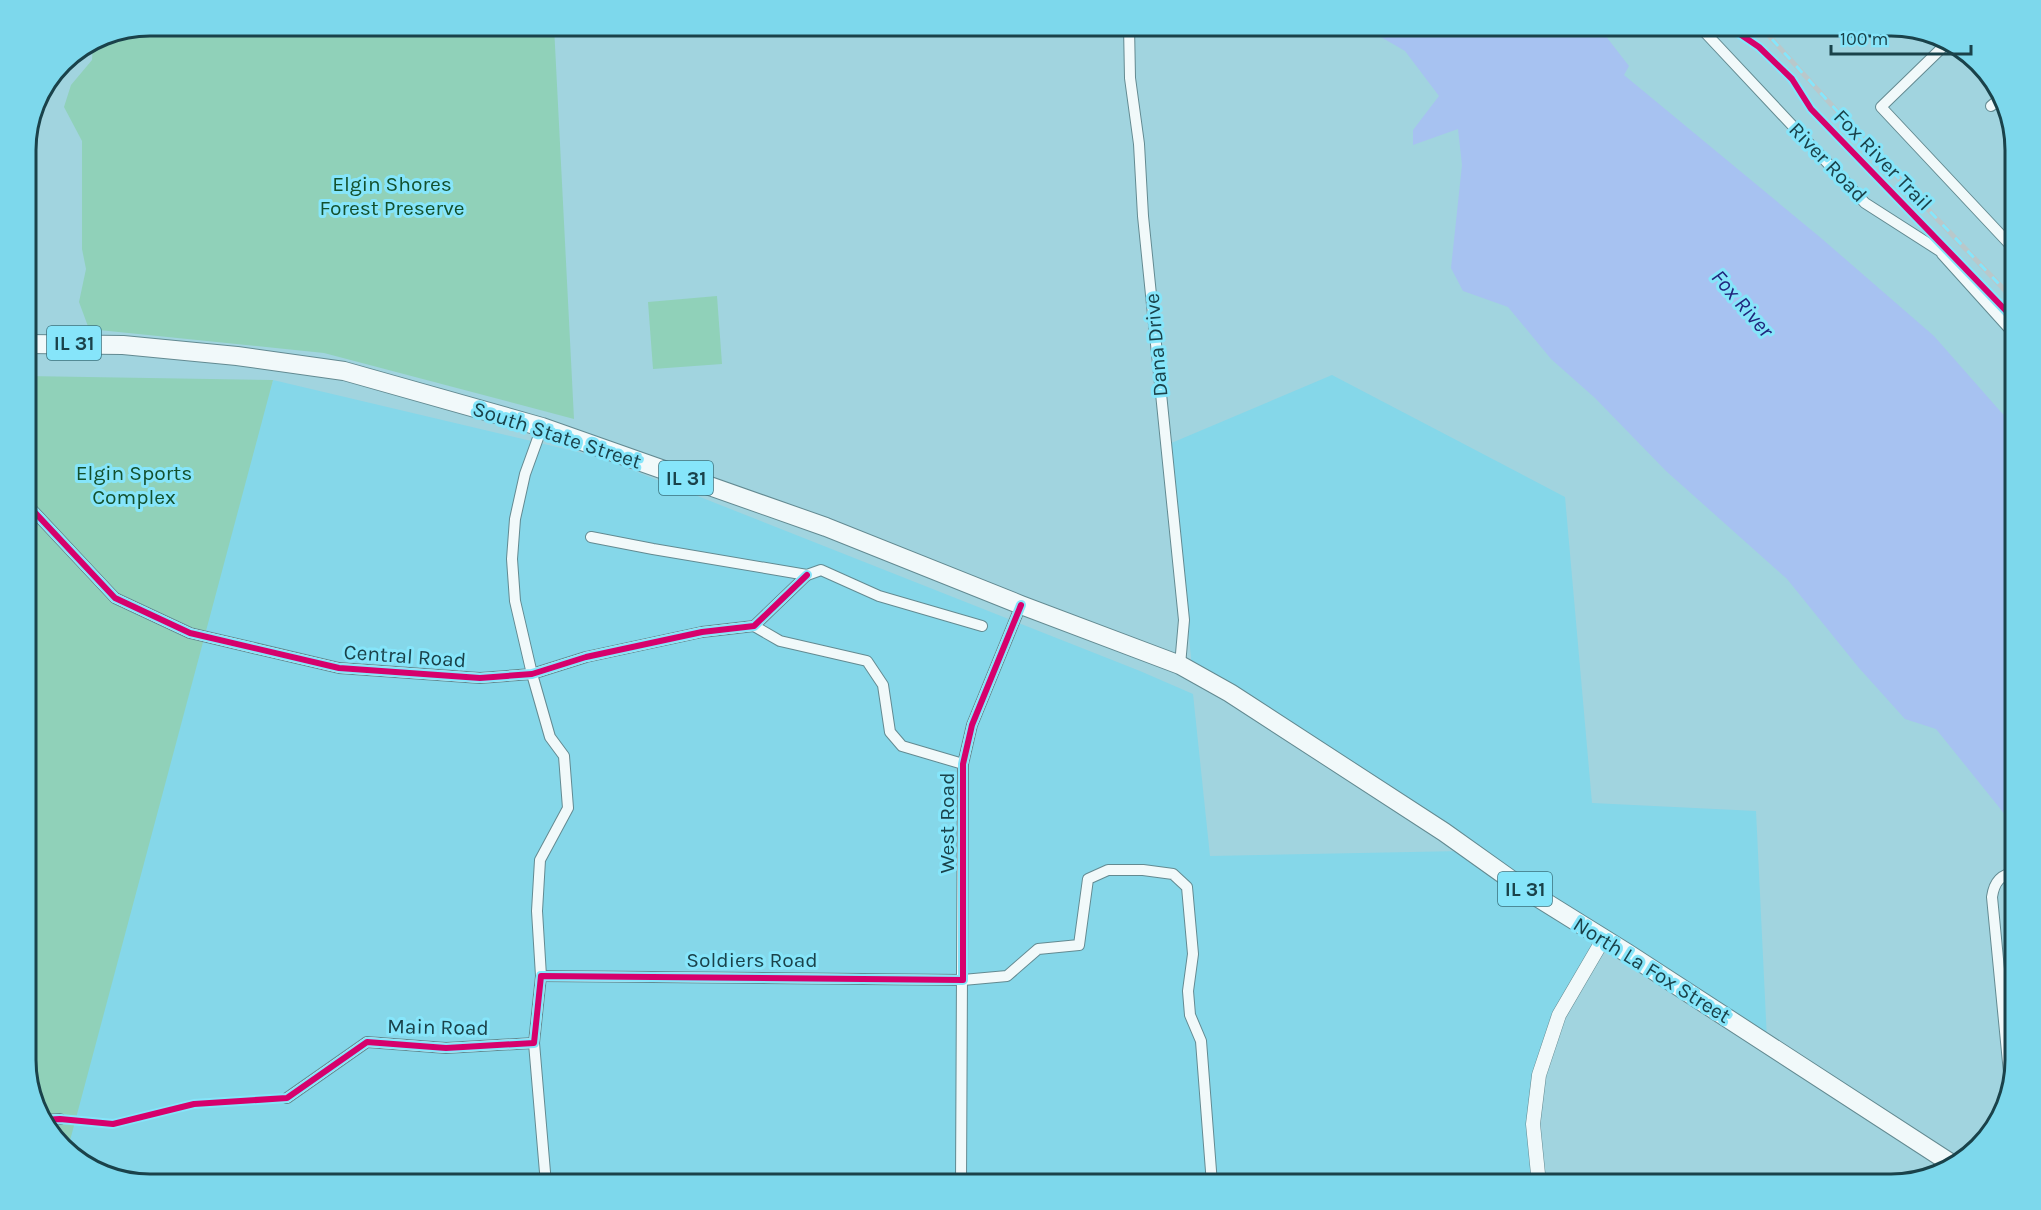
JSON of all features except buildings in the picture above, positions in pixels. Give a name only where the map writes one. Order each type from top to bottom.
[{"type":"main road","name":"South State Street","points":[[36,344],[123,345],[237,356],[344,371],[542,427],[826,527],[1021,605],[1180,665],[1230,693]]},
{"type":"main road","name":"North La Fox Street","points":[[1230,693],[1444,832],[1524,889],[1604,938],[1946,1160]]},
{"type":"street","name":"Dana Drive","points":[[1129,36],[1130,78],[1139,144],[1143,216],[1184,620],[1180,665]]},
{"type":"street","name":"River Road","points":[[1708,36],[1865,203],[1943,253],[2005,324]]},
{"type":"street","points":[[1942,48],[1881,107],[2005,239]]},
{"type":"street","points":[[1991,106],[1995,103]]},
{"type":"street","points":[[542,427],[525,474],[515,519],[513,559],[515,601],[532,674],[550,737],[564,756],[568,808],[540,861],[537,911],[541,976],[534,1043],[545,1174]]},
{"type":"street","name":"Central Road","points":[[36,514],[115,598],[190,633],[339,668],[480,678],[532,674],[586,657],[702,632],[754,626]]},
{"type":"street","points":[[591,537],[807,574],[820,570],[879,596],[982,626]]},
{"type":"street","points":[[807,574],[754,626],[780,641],[867,661],[883,685],[890,732],[902,746],[963,764]]},
{"type":"street","name":"West Road","points":[[961,1174],[963,764],[972,725],[1021,605]]},
{"type":"street","name":"Soldiers Road","points":[[541,976],[963,980],[1007,976],[1038,948],[1079,945],[1088,879],[1108,870],[1143,870],[1173,874],[1187,887],[1193,954],[1188,999],[1190,1016],[1201,1041],[1211,1174]]},
{"type":"street","points":[[2005,876],[1998,879],[1992,897],[2005,1031]]},
{"type":"street","points":[[1538,1174],[1533,1124],[1539,1075],[1559,1015],[1604,938]]},
{"type":"street","name":"Main Road","points":[[287,1098],[367,1042],[446,1048],[534,1043]]},
{"type":"street","points":[[53,1119],[60,1119]]},
{"type":"shaded area","points":[[1332,375],[1565,497],[1592,803],[1756,811],[1767,1040],[1192,667],[1169,444]]},
{"type":"shaded area","points":[[273,380],[599,457],[1193,694],[1210,856],[1463,851],[1599,940],[1537,1074],[1535,1174],[150,1174],[120,1170],[93,1159],[69,1141],[60,1129],[60,1119]]},
{"type":"green space","name":"Elgin Shores Forest Preserve","points":[[150,36],[555,36],[574,419],[324,353],[89,329],[79,302],[86,269],[82,249],[82,141],[64,107],[71,85],[92,60],[92,52],[106,45],[128,38]]},
{"type":"green space","points":[[717,296],[722,364],[653,369],[648,302]]},
{"type":"green space","name":"Elgin Sports Complex","points":[[36,376],[273,380],[70,1142],[51,1117],[45,1104],[36,1068]]},
{"type":"water","name":"Fox River","points":[[1379,36],[1606,36],[1629,66],[1624,75],[1821,238],[1934,336],[2005,417],[2005,815],[1936,729],[1905,719],[1859,668],[1787,579],[1666,471],[1595,398],[1551,359],[1508,307],[1463,291],[1451,268],[1462,165],[1458,129],[1413,145],[1413,130],[1439,96],[1405,51]]},
{"type":"railway","points":[[1769,36],[1885,164],[2005,290]]},
{"type":"cycle path","name":"Fox River Trail","points":[[1743,36],[1759,47],[1792,79],[1811,109],[2005,310]]},
{"type":"cycle path","points":[[36,514],[115,598],[190,633],[339,668],[480,678],[532,674],[586,657],[702,632],[754,626],[807,575]]},
{"type":"cycle path","points":[[53,1119],[113,1124],[194,1104],[287,1098],[367,1042],[446,1048],[534,1043],[541,976],[963,980],[963,764],[972,725],[1021,605]]}]
